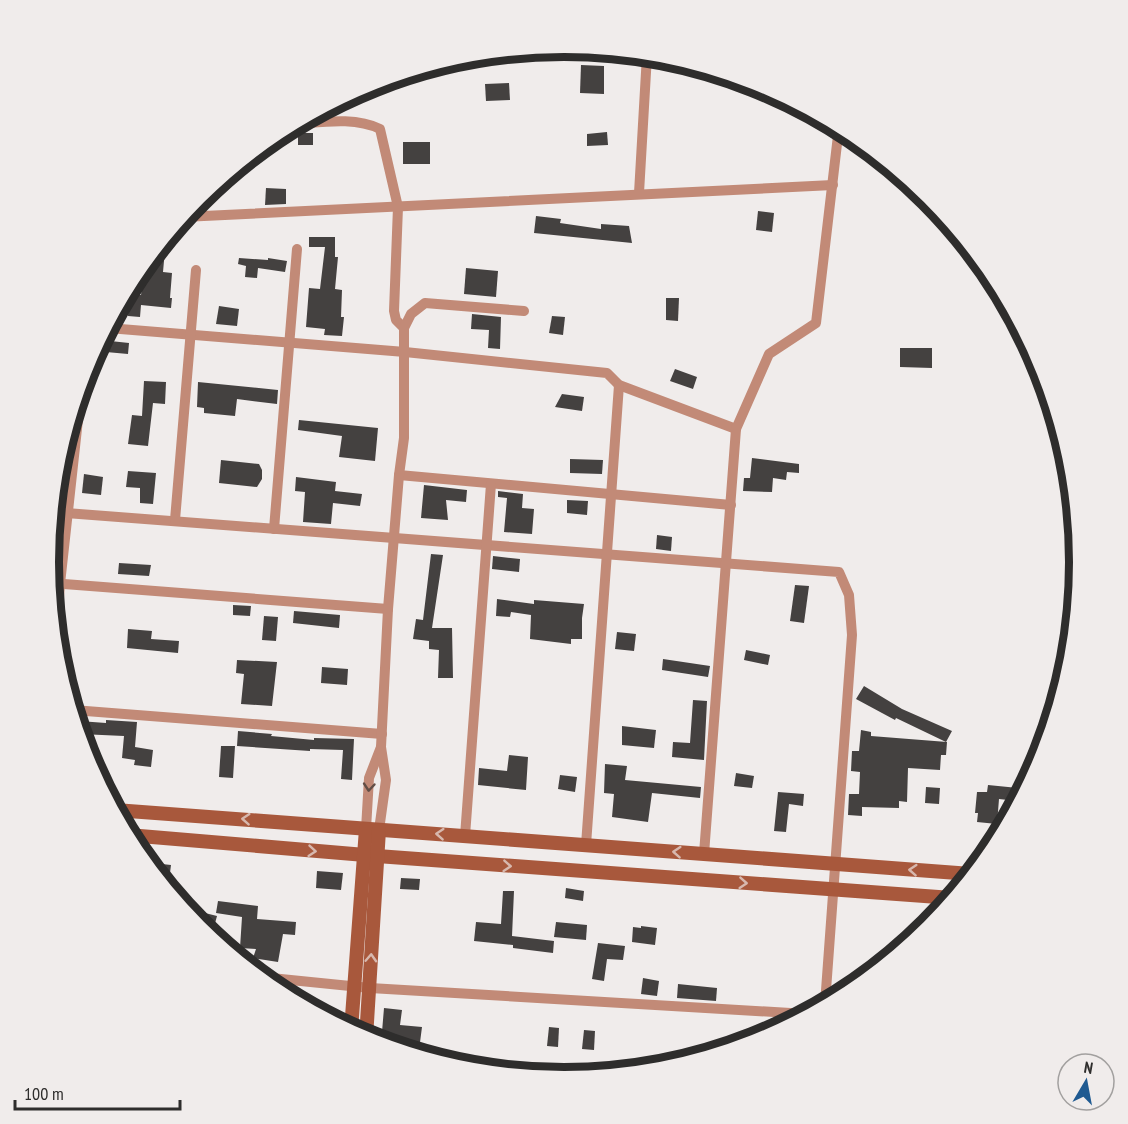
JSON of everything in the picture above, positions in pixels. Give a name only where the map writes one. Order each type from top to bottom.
[{"type":"street","points":[[639,193],[646,64]]},
{"type":"street","points":[[316,122],[368,123],[380,129],[398,207],[394,311],[396,320],[404,328]]},
{"type":"street","points":[[704,854],[736,429],[769,354],[816,323],[838,138]]},
{"type":"street","points":[[195,217],[639,193],[833,185]]},
{"type":"street","points":[[274,529],[297,249]]},
{"type":"street","points":[[175,520],[196,270]]},
{"type":"street","points":[[352,1020],[373,829],[386,780],[381,747],[388,609],[399,475],[405,438],[404,328],[411,314],[425,303],[524,311]]},
{"type":"street","points":[[117,329],[405,352],[607,373],[619,385],[736,429]]},
{"type":"street","points":[[586,845],[619,385]]},
{"type":"street","points":[[59,559],[77,429]]},
{"type":"street","points":[[399,475],[731,505]]},
{"type":"street","points":[[465,836],[491,484]]},
{"type":"street","points":[[61,513],[839,572],[849,595],[852,635],[826,993]]},
{"type":"street","points":[[60,583],[388,609]]},
{"type":"street","points":[[82,711],[382,734]]},
{"type":"street","points":[[373,829],[369,778],[381,747]]},
{"type":"street","points":[[125,811],[962,873]]},
{"type":"street","points":[[140,836],[370,856],[942,897]]},
{"type":"street","points":[[367,1027],[370,988],[370,856]]},
{"type":"street","points":[[278,979],[370,988],[791,1013]]},
{"type":"building","points":[[581,65],[604,66],[604,94],[580,93]]},
{"type":"building","points":[[509,83],[510,100],[486,101],[485,84]]},
{"type":"building","points":[[607,132],[608,145],[587,146],[587,134]]},
{"type":"building","points":[[298,133],[313,133],[313,145],[298,145]]},
{"type":"building","points":[[403,142],[430,142],[430,164],[403,164]]},
{"type":"building","points":[[266,188],[286,189],[286,204],[265,205]]},
{"type":"building","points":[[758,211],[774,213],[772,232],[756,230]]},
{"type":"building","points":[[536,216],[561,219],[560,223],[601,229],[601,224],[629,226],[632,243],[534,233]]},
{"type":"building","points":[[309,237],[335,237],[335,257],[338,257],[335,289],[342,290],[341,317],[344,317],[342,336],[324,335],[325,329],[306,327],[309,288],[320,289],[325,247],[309,247]]},
{"type":"building","points":[[165,253],[163,272],[172,273],[171,308],[141,305],[140,317],[128,316],[128,308],[136,295],[141,295],[142,284]]},
{"type":"building","points":[[239,258],[268,260],[268,258],[287,261],[285,272],[258,268],[257,278],[245,277],[246,266],[238,264]]},
{"type":"building","points":[[466,268],[498,271],[496,297],[464,294]]},
{"type":"building","points":[[666,298],[679,298],[678,321],[666,320]]},
{"type":"building","points":[[219,306],[239,309],[237,326],[216,324]]},
{"type":"building","points":[[472,314],[501,317],[500,349],[488,348],[489,330],[471,329]]},
{"type":"building","points":[[552,316],[565,317],[563,335],[549,333]]},
{"type":"building","points":[[110,341],[129,343],[128,354],[105,352]]},
{"type":"building","points":[[900,348],[932,348],[932,368],[900,367]]},
{"type":"building","points":[[675,369],[697,377],[693,389],[670,381]]},
{"type":"building","points":[[144,381],[166,382],[165,404],[153,403],[148,446],[128,444],[132,415],[142,416]]},
{"type":"building","points":[[198,382],[278,390],[277,404],[237,399],[235,416],[204,413],[204,408],[197,407]]},
{"type":"building","points":[[562,394],[584,397],[582,411],[555,407]]},
{"type":"building","points":[[299,420],[378,428],[375,461],[339,457],[342,436],[298,430]]},
{"type":"building","points":[[752,458],[799,464],[799,473],[787,472],[786,480],[773,478],[772,492],[743,491],[744,478],[750,478]]},
{"type":"building","points":[[570,459],[603,460],[602,474],[570,473]]},
{"type":"building","points":[[221,460],[259,464],[262,479],[257,487],[219,483]]},
{"type":"building","points":[[128,471],[156,473],[153,504],[140,503],[140,488],[126,487]]},
{"type":"building","points":[[84,474],[103,477],[101,495],[82,493]]},
{"type":"building","points":[[296,477],[336,482],[335,491],[362,494],[360,506],[333,503],[331,524],[303,522],[305,492],[295,491]]},
{"type":"building","points":[[424,485],[467,490],[466,502],[446,500],[448,520],[421,518]]},
{"type":"building","points":[[498,491],[523,494],[522,508],[534,509],[532,534],[504,532],[507,498],[498,497]]},
{"type":"building","points":[[567,500],[588,501],[587,515],[567,513]]},
{"type":"building","points":[[657,535],[672,537],[671,551],[656,549]]},
{"type":"building","points":[[431,554],[443,555],[432,628],[452,628],[453,678],[438,678],[439,650],[429,649],[429,641],[413,639],[416,619],[423,620]]},
{"type":"building","points":[[493,556],[520,559],[519,572],[492,569]]},
{"type":"building","points":[[119,563],[151,565],[149,576],[118,574]]},
{"type":"building","points":[[795,585],[809,586],[804,623],[790,621]]},
{"type":"building","points":[[497,599],[534,604],[534,600],[584,604],[582,639],[571,639],[571,644],[530,639],[531,615],[511,612],[510,617],[496,616]]},
{"type":"building","points":[[233,605],[251,606],[250,616],[233,615]]},
{"type":"building","points":[[294,611],[340,615],[339,628],[293,623]]},
{"type":"building","points":[[264,616],[278,617],[276,641],[262,640]]},
{"type":"building","points":[[128,629],[152,631],[151,639],[179,641],[178,653],[127,648]]},
{"type":"building","points":[[617,632],[636,634],[634,651],[615,649]]},
{"type":"building","points":[[746,650],[770,655],[768,665],[744,660]]},
{"type":"building","points":[[663,659],[710,666],[708,677],[662,670]]},
{"type":"building","points":[[237,660],[277,662],[272,706],[241,704],[244,674],[236,673]]},
{"type":"building","points":[[322,667],[348,669],[347,685],[321,683]]},
{"type":"building","points":[[864,686],[902,709],[952,731],[946,742],[896,718],[895,720],[856,699]]},
{"type":"building","points":[[693,700],[707,701],[704,760],[672,757],[673,742],[690,743]]},
{"type":"building","points":[[106,720],[137,722],[135,747],[153,750],[151,767],[134,765],[135,760],[122,758],[124,736],[90,734],[85,721],[106,723]]},
{"type":"building","points":[[622,726],[656,730],[654,748],[622,745]]},
{"type":"building","points":[[861,730],[871,732],[871,736],[947,742],[946,755],[941,755],[940,770],[908,768],[907,802],[899,801],[899,808],[862,807],[862,816],[848,815],[849,794],[859,794],[860,772],[851,771],[852,751],[859,751]]},
{"type":"building","points":[[238,731],[314,740],[314,738],[354,739],[352,780],[341,779],[343,750],[310,749],[310,751],[237,746]]},
{"type":"building","points":[[221,746],[235,746],[233,778],[219,777]]},
{"type":"building","points":[[509,755],[528,757],[526,790],[478,785],[479,768],[507,771]]},
{"type":"building","points":[[605,764],[627,766],[625,780],[701,787],[700,798],[652,793],[648,822],[612,817],[614,794],[604,793]]},
{"type":"building","points":[[736,773],[754,776],[752,788],[734,786]]},
{"type":"building","points":[[560,775],[577,777],[575,792],[558,789]]},
{"type":"building","points":[[988,785],[1015,788],[1009,800],[999,799],[995,824],[977,822],[978,813],[975,813],[977,792],[987,792]]},
{"type":"building","points":[[926,787],[940,788],[939,804],[925,803]]},
{"type":"building","points":[[778,792],[804,794],[803,806],[789,804],[786,832],[774,831]]},
{"type":"building","points":[[162,864],[171,865],[169,877],[163,869]]},
{"type":"building","points":[[317,871],[343,873],[341,890],[316,888]]},
{"type":"building","points":[[401,878],[420,879],[419,890],[400,889]]},
{"type":"building","points":[[566,888],[584,891],[583,901],[565,898]]},
{"type":"building","points":[[503,891],[514,891],[512,936],[554,941],[553,953],[513,948],[513,945],[474,941],[476,922],[501,924]]},
{"type":"building","points":[[218,901],[258,906],[257,919],[296,922],[295,935],[283,934],[278,962],[253,958],[256,949],[240,948],[242,917],[216,913]]},
{"type":"building","points":[[200,912],[217,916],[214,926]]},
{"type":"building","points":[[556,922],[587,925],[586,940],[554,937]]},
{"type":"building","points":[[641,926],[657,928],[655,945],[632,942],[633,927],[641,928]]},
{"type":"building","points":[[598,943],[625,946],[623,960],[607,959],[604,981],[592,979]]},
{"type":"building","points":[[643,978],[659,981],[657,996],[641,994]]},
{"type":"building","points":[[678,984],[717,988],[716,1001],[677,998]]},
{"type":"building","points":[[384,1008],[402,1010],[400,1025],[422,1027],[420,1046],[394,1037],[394,1034],[382,1032]]},
{"type":"building","points":[[549,1027],[559,1028],[558,1047],[547,1046]]},
{"type":"building","points":[[584,1030],[595,1031],[594,1050],[582,1049]]}]
